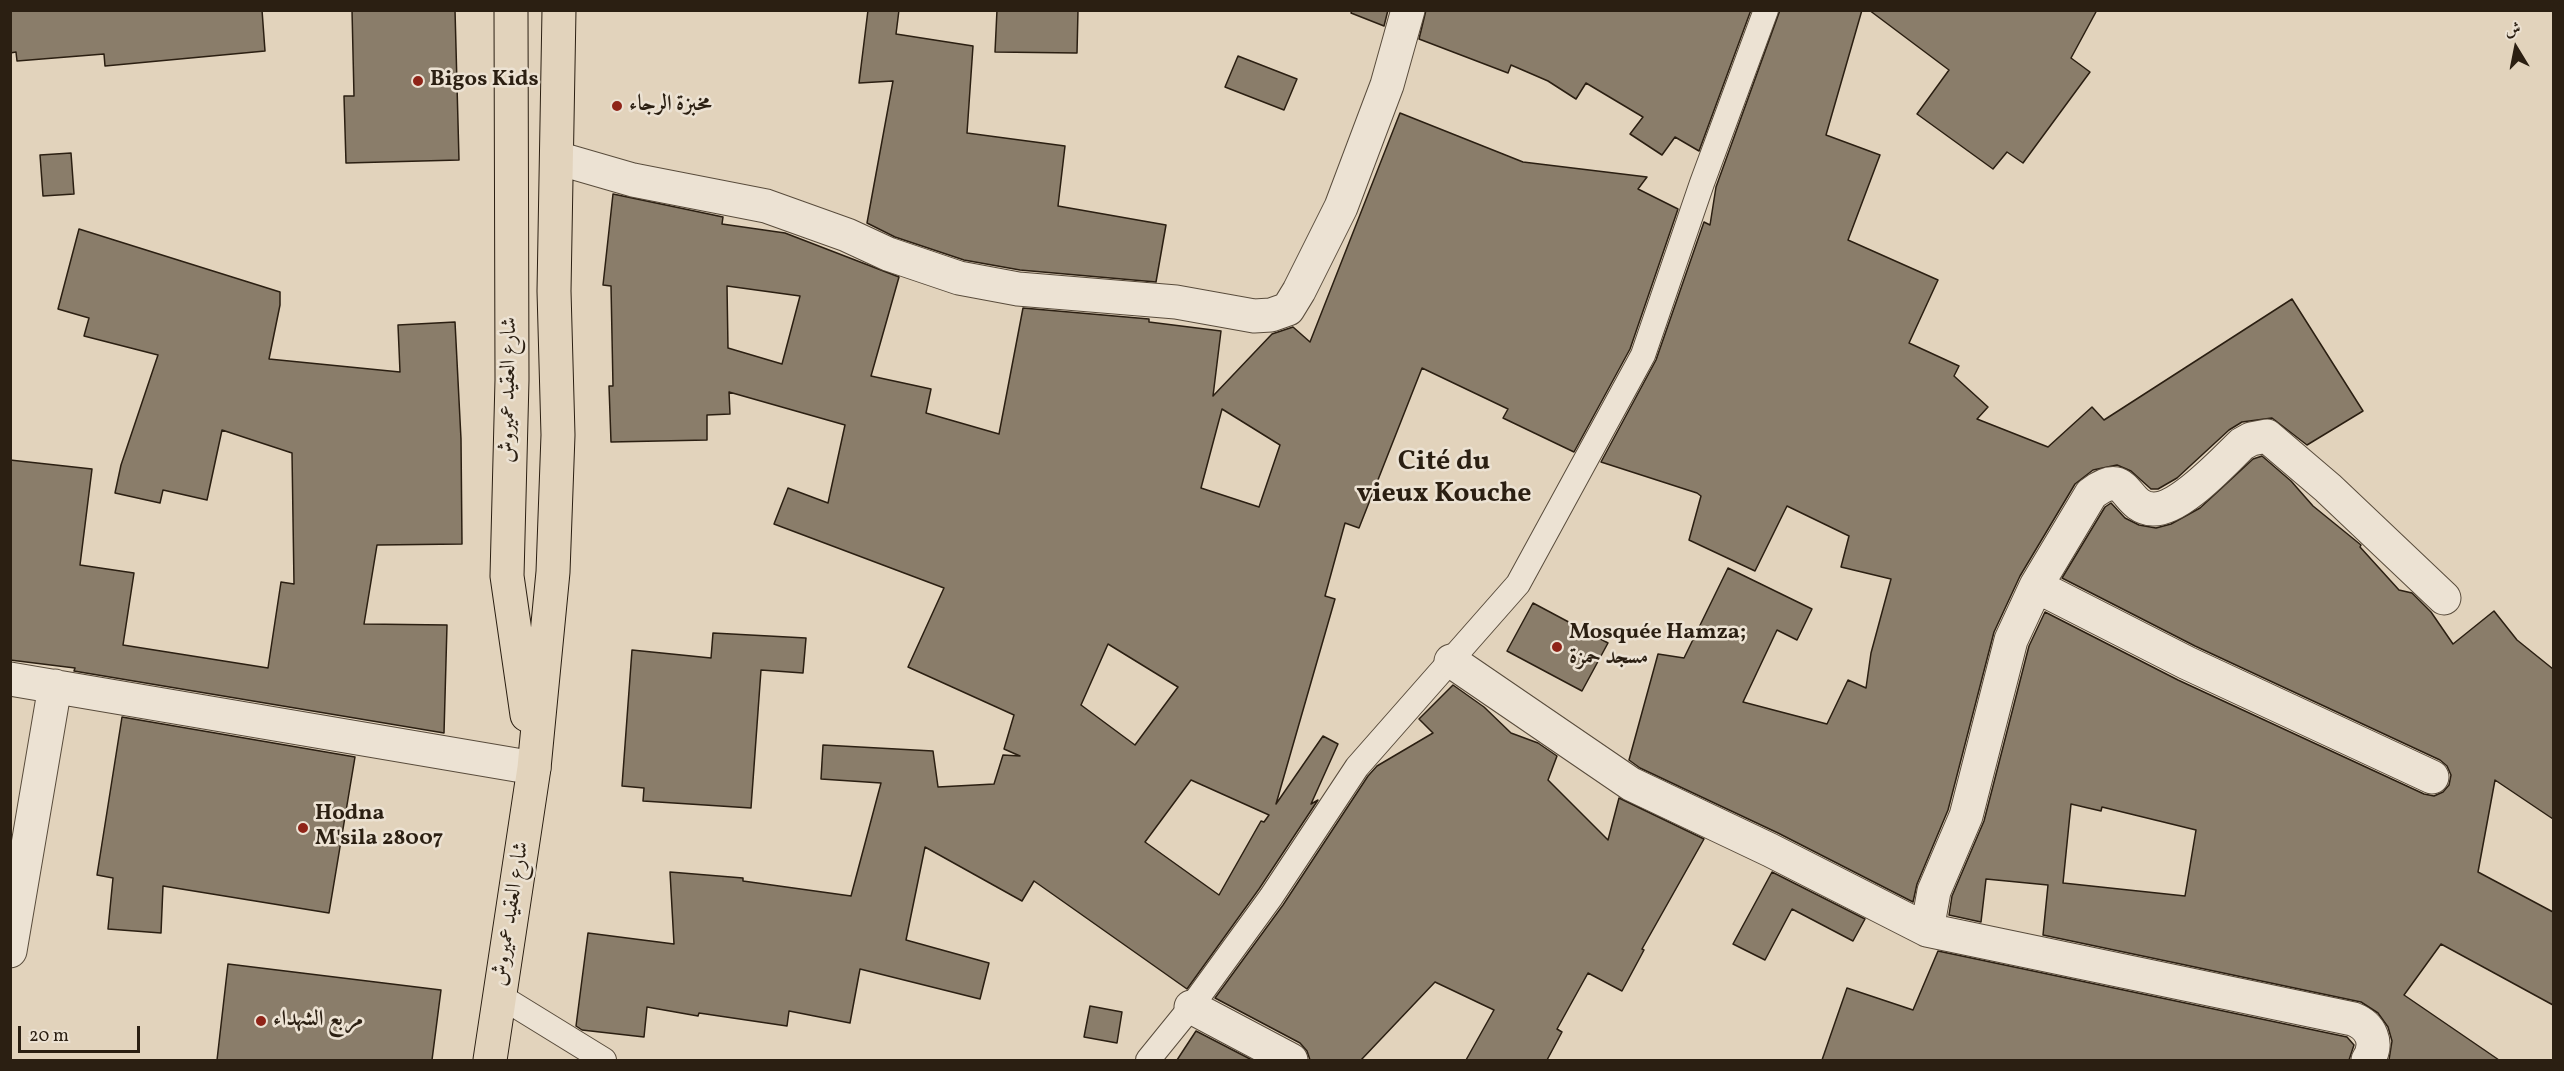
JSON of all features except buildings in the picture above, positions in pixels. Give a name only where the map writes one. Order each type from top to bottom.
[{"type":"main road","name":"شارع العقيد عميروش","points":[[512,10],[512,380],[507,576],[534,768]]},
{"type":"main road","name":"شارع العقيد عميروش","points":[[490,1060],[534,768],[553,572],[558,435],[554,291],[559,10]]},
{"type":"street","points":[[557,158],[633,180],[766,206],[847,235],[888,254],[959,278],[1018,289],[1176,302],[1254,316],[1280,314],[1288,309],[1299,291],[1341,207],[1387,85],[1408,10]]},
{"type":"street","points":[[1927,930],[1934,891],[1966,816],[2011,640],[2036,586],[2091,494],[2106,483],[2116,484],[2144,507],[2154,509],[2167,506],[2193,489],[2242,444],[2251,439],[2267,436],[2328,488],[2444,598]]},
{"type":"street","points":[[2036,586],[2187,663],[2432,777]]},
{"type":"street","points":[[1451,661],[1631,784],[1770,850],[1927,930],[2353,1019],[2364,1025],[2372,1035],[2374,1046],[2368,1060]]},
{"type":"street","points":[[10,679],[534,768]]},
{"type":"street","points":[[10,951],[55,686]]},
{"type":"street","points":[[1191,1007],[1291,1060]]},
{"type":"lane","points":[[1148,1060],[1191,1007],[1271,897],[1357,767],[1518,584],[1643,355],[1702,183],[1766,10]]},
{"type":"lane","points":[[500,996],[604,1060]]},
{"type":"place","name":"Bigos Kids","points":[[418,81]]},
{"type":"place","name":"مخبزة الرجاء","points":[[617,106]]},
{"type":"place","name":"Mosquée Hamza; مسجد حمزة","points":[[1557,647]]},
{"type":"place","name":"Hodna M'sila 28007","points":[[303,828]]},
{"type":"place","name":"مربع الشهداء","points":[[261,1021]]},
{"type":"district","name":"Cité du vieux Kouche","points":[[1444,480]]}]
